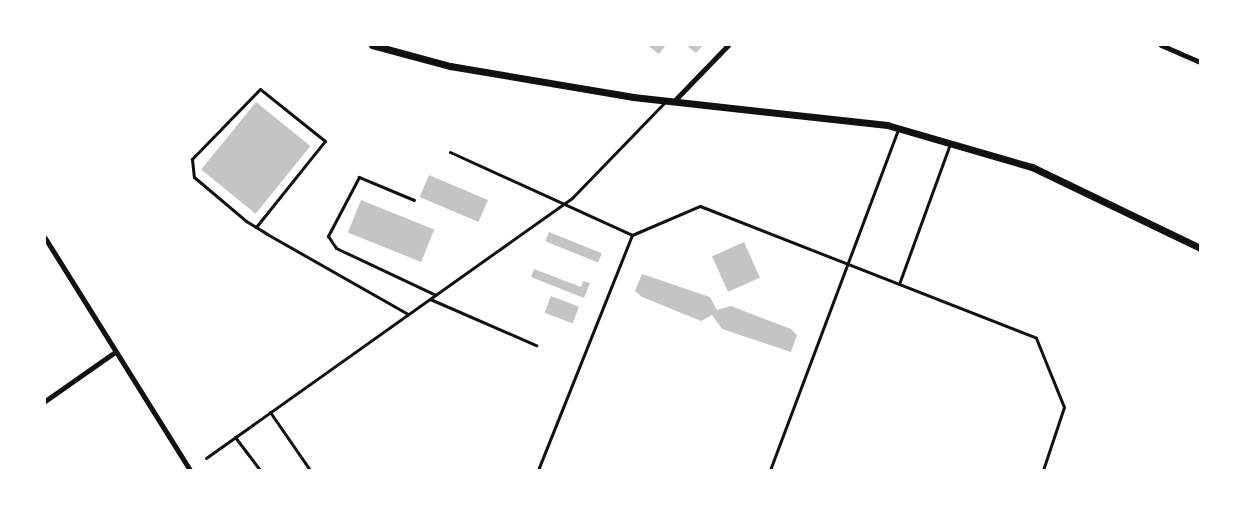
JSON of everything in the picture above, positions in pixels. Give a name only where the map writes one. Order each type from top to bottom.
[{"type":"street","points":[[372,45],[450,66],[671,100],[899,128],[1032,167],[1200,248]]},
{"type":"street","points":[[671,100],[728,45]]},
{"type":"street","points":[[1161,45],[1200,62]]},
{"type":"street","points":[[45,238],[190,470]]},
{"type":"street","points":[[45,401],[116,352]]},
{"type":"lane","points":[[256,227],[325,141],[260,89],[189,167],[204,188],[256,227],[409,315]]},
{"type":"lane","points":[[206,458],[566,203],[671,100]]},
{"type":"lane","points":[[770,470],[899,128]]},
{"type":"lane","points":[[899,284],[950,144]]},
{"type":"lane","points":[[450,152],[632,235]]},
{"type":"lane","points":[[414,200],[359,177],[328,236],[336,248],[436,295]]},
{"type":"lane","points":[[538,470],[632,235],[696,206],[1040,340],[1064,407],[1042,470]]},
{"type":"lane","points":[[430,299],[536,345]]},
{"type":"lane","points":[[270,412],[310,470]]},
{"type":"lane","points":[[235,437],[260,470]]},
{"type":"building","points":[[647,45],[666,45],[659,54]]},
{"type":"building","points":[[686,45],[703,45],[696,53]]},
{"type":"building","points":[[256,102],[310,146],[256,214],[201,170]]},
{"type":"building","points":[[429,175],[488,200],[479,222],[420,197]]},
{"type":"building","points":[[361,200],[434,230],[421,262],[348,232]]},
{"type":"building","points":[[549,232],[602,253],[598,263],[545,241]]},
{"type":"building","points":[[744,242],[760,278],[728,292],[712,256]]},
{"type":"building","points":[[534,269],[581,287],[583,281],[590,283],[584,298],[531,277]]},
{"type":"building","points":[[642,274],[710,297],[717,310],[731,306],[791,329],[797,335],[791,352],[722,329],[712,315],[701,321],[642,297],[635,291]]},
{"type":"building","points":[[551,296],[579,307],[573,324],[545,313]]}]
